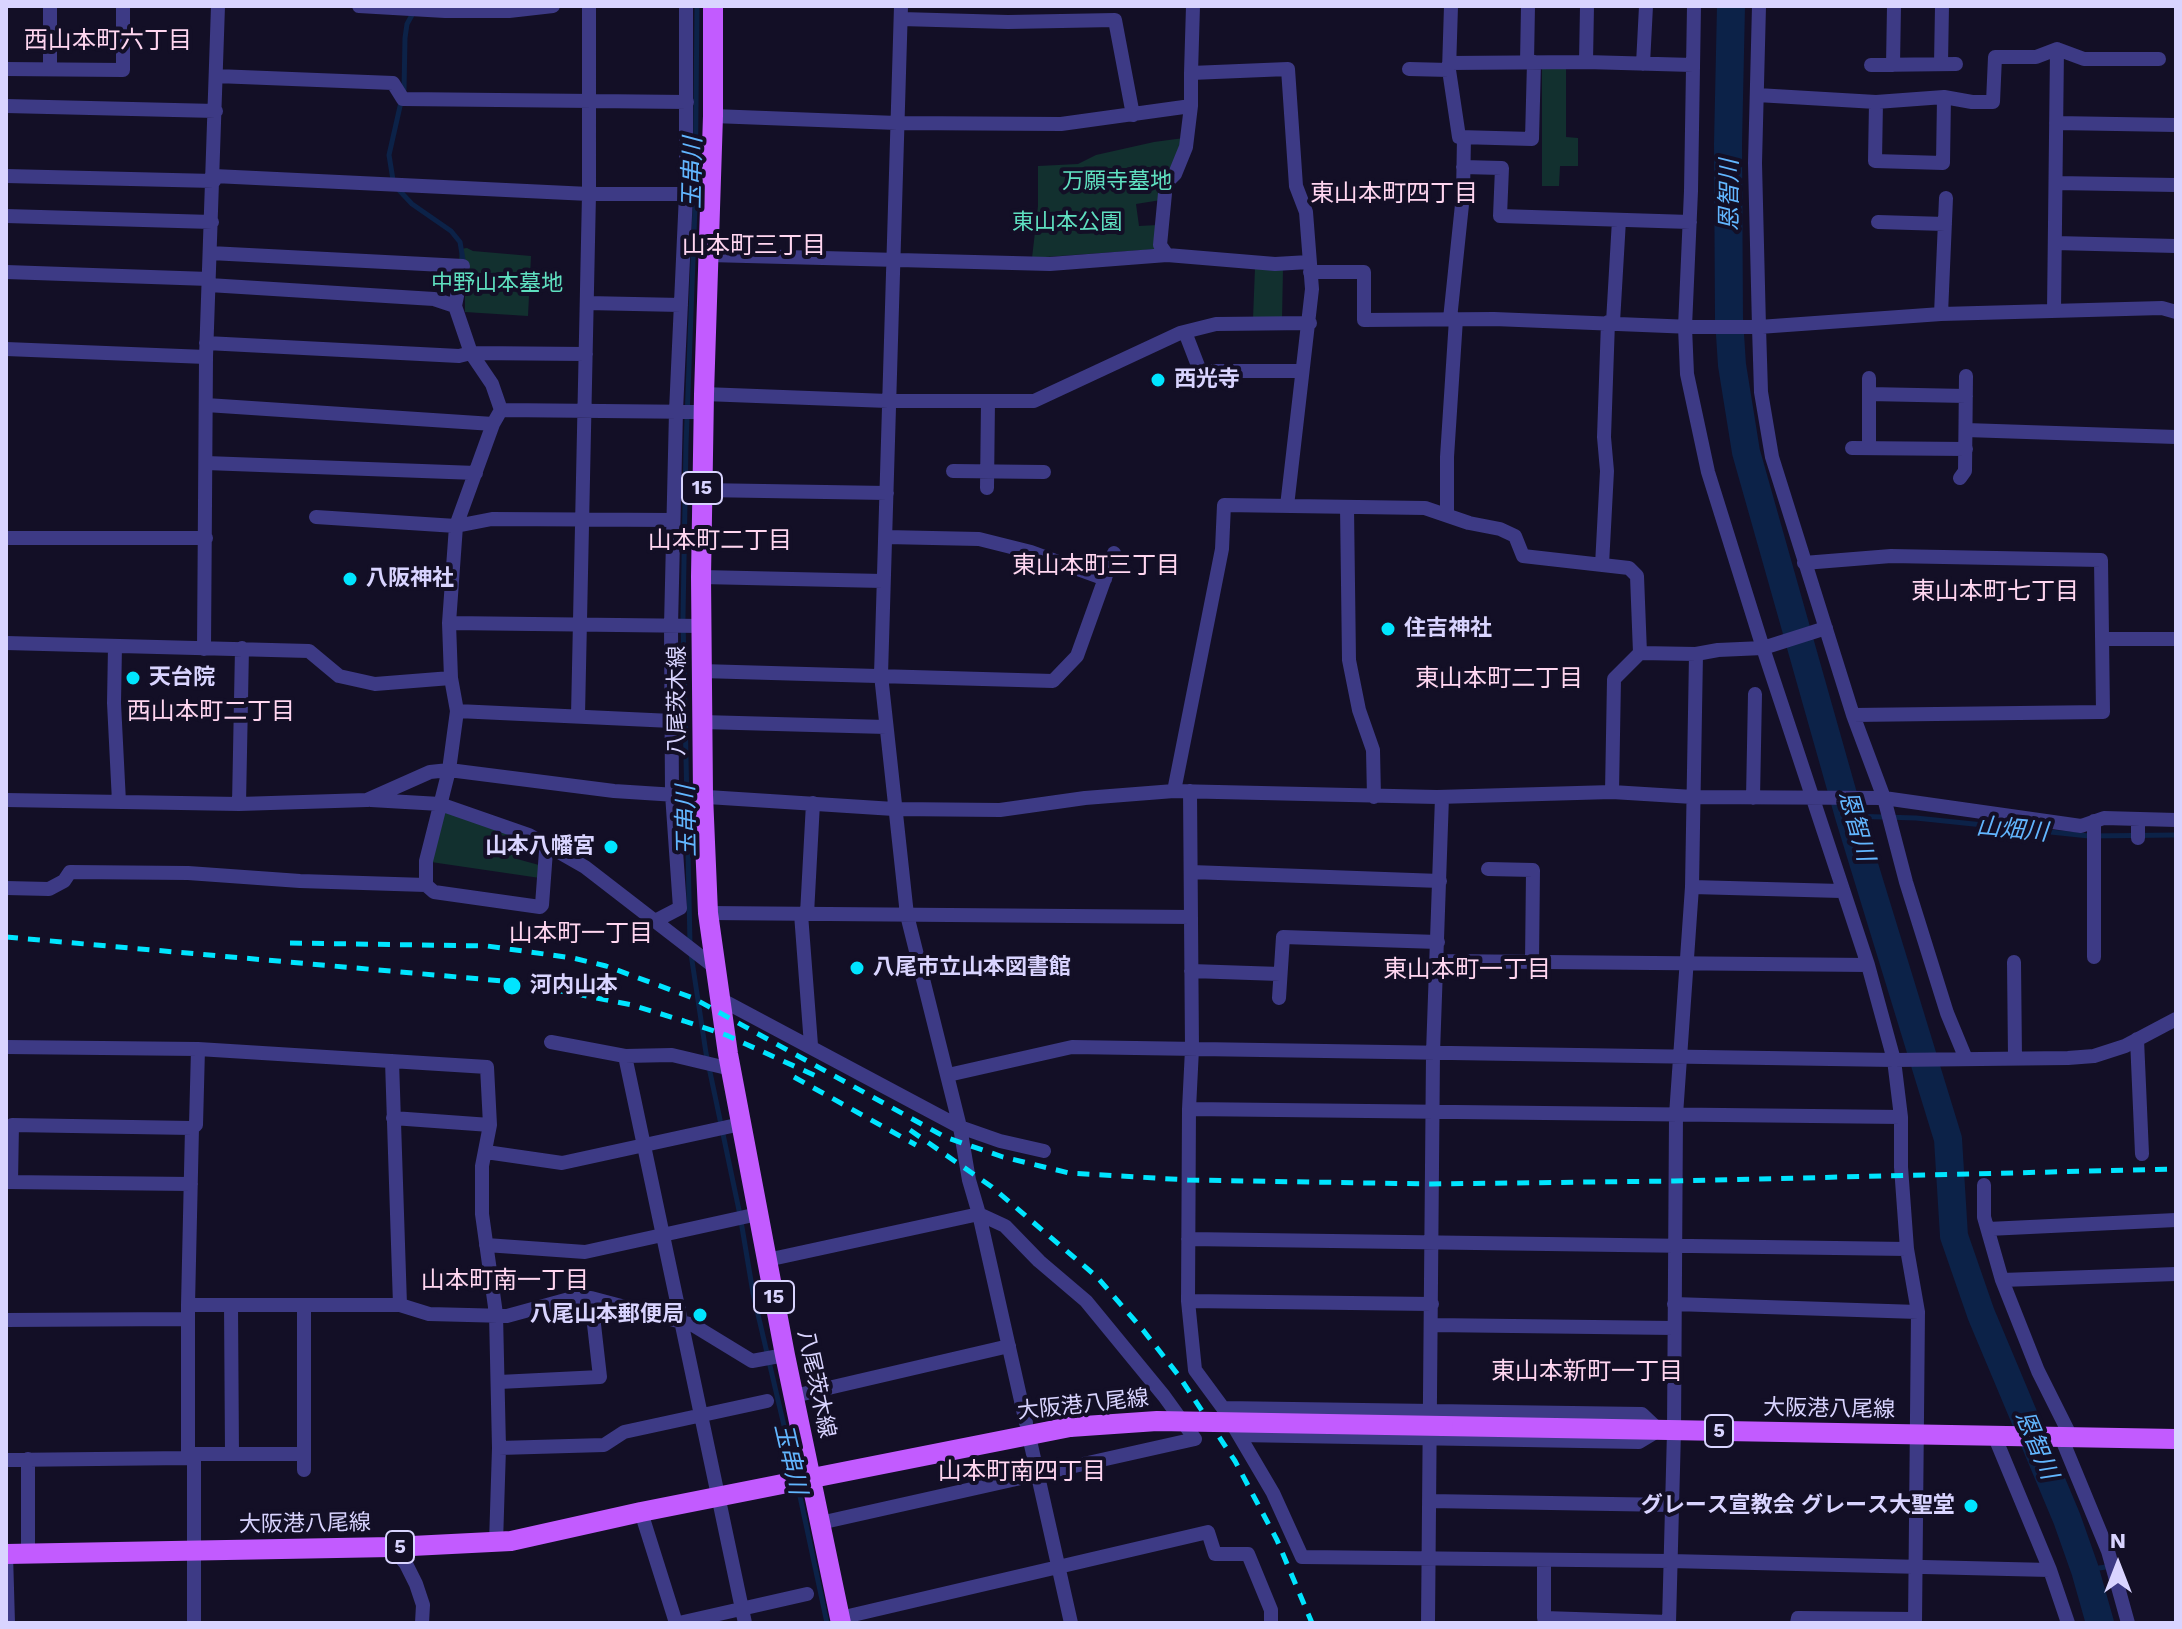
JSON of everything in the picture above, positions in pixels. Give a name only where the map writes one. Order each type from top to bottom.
[{"type":"main road","name":"八尾茨木線","points":[[713,6],[713,116],[697,194],[709,255],[692,408],[702,490],[701,577],[684,626],[701,671],[699,794],[708,913],[720,999],[782,1356],[794,1396],[801,1481],[820,1523],[840,1621]]},
{"type":"main road","name":"大阪港八尾線","points":[[6,1554],[496,1543],[1070,1427],[1157,1421],[2176,1439]]},
{"type":"street","points":[[50,6],[50,69]]},
{"type":"street","points":[[6,69],[123,70],[123,6]]},
{"type":"street","points":[[204,649],[206,350],[218,6]]},
{"type":"street","points":[[359,6],[553,6]]},
{"type":"street","points":[[578,716],[589,194],[589,6]]},
{"type":"street","points":[[655,921],[680,908],[672,721],[684,626],[673,520],[692,408],[681,305],[697,194],[687,102],[686,6]]},
{"type":"street","points":[[1167,255],[1160,245],[1166,183],[1175,174],[1186,147],[1191,106],[1193,6]]},
{"type":"street","points":[[1451,6],[1449,66],[1459,137],[1532,139],[1528,6]]},
{"type":"street","points":[[1586,62],[1587,6]]},
{"type":"street","points":[[1643,64],[1646,6]]},
{"type":"street","points":[[1694,6],[1687,374],[1708,472],[1816,799],[1841,891],[1899,1060],[1901,1167],[1907,1249],[1918,1312],[1915,1621],[1798,1618],[1797,1623]]},
{"type":"street","points":[[1759,6],[1755,163],[1756,327],[1761,392],[1772,457],[1823,629],[1884,807],[1947,1013],[1966,1059]]},
{"type":"street","points":[[1893,65],[1894,6]]},
{"type":"street","points":[[1871,65],[1948,64],[1942,6]]},
{"type":"street","points":[[1026,1423],[969,1180],[948,1075],[907,915],[881,675],[901,12],[1008,22],[1115,20],[1133,115]]},
{"type":"street","points":[[1757,95],[1876,102],[1944,97],[1993,102],[1995,57],[2036,57],[2057,49],[2084,59],[2159,59]]},
{"type":"street","points":[[2054,311],[2057,49]]},
{"type":"street","points":[[1409,69],[1531,62],[1693,65]]},
{"type":"street","points":[[1191,73],[1288,69],[1296,186],[1306,212],[1310,323],[1287,506]]},
{"type":"street","points":[[216,76],[393,83],[403,99],[687,102]]},
{"type":"street","points":[[1876,102],[1875,161],[1943,163],[1944,97]]},
{"type":"street","points":[[6,106],[216,111]]},
{"type":"street","points":[[713,116],[897,123],[1061,124],[1191,106]]},
{"type":"street","points":[[2056,123],[2176,125]]},
{"type":"street","points":[[1447,515],[1453,319],[1464,137]]},
{"type":"street","points":[[1463,167],[1502,168],[1500,216],[1690,222]]},
{"type":"street","points":[[6,176],[214,179],[589,194],[697,194]]},
{"type":"street","points":[[2056,183],[2176,185]]},
{"type":"street","points":[[1941,314],[1946,198]]},
{"type":"street","points":[[6,216],[212,222]]},
{"type":"street","points":[[1602,565],[1607,471],[1604,437],[1619,220]]},
{"type":"street","points":[[1878,222],[1945,224]]},
{"type":"street","points":[[2055,243],[2176,246]]},
{"type":"street","points":[[210,253],[463,266],[455,306],[471,353],[492,384],[501,410],[456,526],[449,623],[451,678],[457,711],[449,770],[426,861],[426,885]]},
{"type":"street","points":[[709,255],[1050,264],[1167,255],[1364,272],[1364,320],[1453,319],[1756,327],[1941,314],[2162,308],[2176,312]]},
{"type":"street","points":[[6,272],[209,282],[434,299],[455,306]]},
{"type":"street","points":[[587,303],[681,305]]},
{"type":"street","points":[[501,410],[692,408],[888,401],[1034,401],[1185,332],[1216,324],[1310,323]]},
{"type":"street","points":[[1185,332],[1200,371],[1302,371]]},
{"type":"street","points":[[6,349],[459,356],[471,353],[586,354]]},
{"type":"street","points":[[1960,478],[1965,471],[1966,376]]},
{"type":"street","points":[[1869,378],[1869,448]]},
{"type":"street","points":[[1869,394],[1966,396]]},
{"type":"street","points":[[987,488],[988,401]]},
{"type":"street","points":[[206,405],[493,424]]},
{"type":"street","points":[[1966,430],[2176,437]]},
{"type":"street","points":[[1852,448],[1966,449]]},
{"type":"street","points":[[206,463],[476,473]]},
{"type":"street","points":[[953,471],[1044,472]]},
{"type":"street","points":[[702,490],[887,493]]},
{"type":"street","points":[[1174,791],[1222,549],[1224,505],[1425,508],[1515,536],[1523,556],[1629,568],[1637,576],[1640,653]]},
{"type":"street","points":[[1347,507],[1349,660],[1359,710],[1373,750],[1374,797]]},
{"type":"street","points":[[316,517],[456,526],[492,519],[673,520]]},
{"type":"street","points":[[886,537],[979,539],[1031,552],[1105,579]]},
{"type":"street","points":[[6,538],[206,538]]},
{"type":"street","points":[[701,671],[1053,681],[1077,656],[1114,553]]},
{"type":"street","points":[[1804,563],[1891,556],[2101,560],[2103,712],[1853,715]]},
{"type":"street","points":[[701,577],[883,581]]},
{"type":"street","points":[[449,623],[684,626]]},
{"type":"street","points":[[1612,792],[1614,679],[1640,653],[1696,654],[1766,647],[1823,629]]},
{"type":"street","points":[[2102,639],[2176,639]]},
{"type":"street","points":[[6,643],[309,651],[339,676],[375,684],[451,678]]},
{"type":"street","points":[[115,646],[114,703],[119,802]]},
{"type":"street","points":[[239,804],[242,648]]},
{"type":"street","points":[[1544,1560],[1544,1618],[1669,1622],[1672,1505],[1667,1430],[1674,1328],[1676,1115],[1692,887],[1696,654]]},
{"type":"street","points":[[1753,798],[1755,694]]},
{"type":"street","points":[[457,711],[672,721]]},
{"type":"street","points":[[702,722],[886,727]]},
{"type":"street","points":[[367,800],[430,772],[449,770],[614,791],[699,794],[894,809],[1000,810],[1085,798],[1174,791],[1374,797],[1612,792],[1816,799],[2081,826],[2094,830]]},
{"type":"street","points":[[1190,791],[1192,1049],[1188,1301],[1195,1370],[1223,1408],[1273,1493],[1302,1557],[2050,1570]]},
{"type":"street","points":[[1428,1623],[1429,1501],[1434,1426],[1432,1110],[1442,797]]},
{"type":"street","points":[[6,800],[239,804],[367,800],[440,804],[509,826],[550,845],[585,867],[717,969]]},
{"type":"street","points":[[811,1045],[804,914],[813,803]]},
{"type":"street","points":[[2094,957],[2094,830],[2104,818],[2138,829],[2176,820]]},
{"type":"street","points":[[6,888],[49,889],[64,881],[70,872],[188,873],[426,885],[434,892],[540,907],[546,851],[550,845]]},
{"type":"street","points":[[1488,869],[1533,870],[1532,962]]},
{"type":"street","points":[[1191,872],[1440,881]]},
{"type":"street","points":[[1692,887],[1841,891]]},
{"type":"street","points":[[708,913],[1191,917]]},
{"type":"street","points":[[1279,998],[1283,937],[1438,942]]},
{"type":"street","points":[[1438,961],[1868,965]]},
{"type":"street","points":[[2014,962],[2015,1058]]},
{"type":"street","points":[[1191,971],[1280,974]]},
{"type":"street","points":[[720,999],[960,1127],[1000,1141],[1044,1151]]},
{"type":"street","points":[[948,1075],[1072,1047],[1899,1060],[2094,1056],[2125,1046],[2176,1019]]},
{"type":"street","points":[[2137,1039],[2142,1154]]},
{"type":"street","points":[[551,1042],[625,1056],[672,1055],[731,1069]]},
{"type":"street","points":[[6,1047],[198,1049],[487,1067],[490,1125],[482,1166],[482,1214],[496,1314],[499,1382],[496,1543]]},
{"type":"street","points":[[194,1623],[188,1312],[192,1128],[196,1125],[198,1049]]},
{"type":"street","points":[[625,1056],[743,1616]]},
{"type":"street","points":[[392,1061],[400,1305]]},
{"type":"street","points":[[1189,1109],[1901,1117]]},
{"type":"street","points":[[393,1118],[490,1125]]},
{"type":"street","points":[[486,1152],[562,1163],[741,1124]]},
{"type":"street","points":[[191,1184],[8,1182],[12,1125],[192,1128]]},
{"type":"street","points":[[1984,1185],[1984,1217],[2002,1280],[2066,1437],[2108,1551],[2128,1623]]},
{"type":"street","points":[[486,1245],[585,1252],[758,1214]]},
{"type":"street","points":[[767,1260],[979,1214],[1005,1226],[1039,1261],[1086,1301],[1195,1439],[820,1523]]},
{"type":"street","points":[[1988,1229],[2176,1220]]},
{"type":"street","points":[[1188,1239],[1907,1249]]},
{"type":"street","points":[[2002,1280],[2176,1274]]},
{"type":"street","points":[[6,1320],[188,1312],[231,1305],[400,1305],[429,1314],[507,1316],[569,1299],[591,1298],[693,1325],[752,1361],[782,1356]]},
{"type":"street","points":[[499,1382],[600,1377],[591,1298]]},
{"type":"street","points":[[1188,1301],[1432,1304]]},
{"type":"street","points":[[1674,1304],[1918,1312]]},
{"type":"street","points":[[231,1305],[232,1454]]},
{"type":"street","points":[[304,1305],[304,1470]]},
{"type":"street","points":[[1432,1325],[1674,1328]]},
{"type":"street","points":[[794,1396],[1009,1346]]},
{"type":"street","points":[[499,1448],[604,1445],[624,1432],[767,1401]]},
{"type":"street","points":[[1223,1408],[1434,1426]]},
{"type":"street","points":[[1239,1435],[1434,1426]]},
{"type":"street","points":[[1994,1435],[2050,1570],[2068,1623]]},
{"type":"street","points":[[1031,1445],[1071,1623]]},
{"type":"street","points":[[6,1460],[304,1454]]},
{"type":"street","points":[[28,1459],[28,1554]]},
{"type":"street","points":[[1429,1501],[1672,1505]]},
{"type":"street","points":[[641,1512],[677,1623],[743,1616],[807,1594]]},
{"type":"street","points":[[840,1621],[1208,1532],[1215,1554],[1248,1554],[1271,1610],[1271,1623]]},
{"type":"street","points":[[392,1547],[406,1564],[416,1584],[423,1605],[422,1623]]},
{"type":"street","points":[[6,1554],[8,1623]]},
{"type":"green space","points":[[1542,69],[1566,69],[1566,137],[1578,138],[1578,166],[1560,166],[1559,186],[1542,186]]},
{"type":"green space","points":[[1184,138],[1173,169],[1166,171],[1161,200],[1136,204],[1139,226],[1158,225],[1157,249],[1032,258],[1038,206],[1038,166],[1078,164],[1096,155]]},
{"type":"green space","name":"中野山本墓地","points":[[460,249],[531,256],[528,316],[465,312],[465,288],[459,263]]},
{"type":"green space","points":[[1255,268],[1283,269],[1282,319],[1253,319]]},
{"type":"green space","points":[[440,810],[522,837],[517,859],[539,865],[540,878],[431,862]]},
{"type":"waterway","name":"玉串川","points":[[690,944],[683,618],[695,208],[697,6]]},
{"type":"waterway","name":"恩智川","points":[[1731,6],[1729,319],[1732,365],[1746,452],[1849,816],[1948,1139],[1954,1236],[1981,1314],[2067,1519],[2100,1623]]},
{"type":"waterway","points":[[404,90],[405,38],[412,15]]},
{"type":"waterway","points":[[393,180],[389,155],[401,102]]},
{"type":"waterway","points":[[397,188],[412,204],[451,231],[460,242],[463,260]]},
{"type":"waterway","name":"山畑川","points":[[1849,816],[1916,818],[2089,836],[2176,835]]},
{"type":"waterway","name":"玉串川","points":[[691,954],[706,1053],[753,1293],[796,1477]]},
{"type":"waterway","name":"玉串川","points":[[798,1487],[827,1623]]},
{"type":"waterway","points":[[2085,1570],[2106,1567]]},
{"type":"railway","points":[[6,937],[514,982],[632,1005],[684,1021],[726,1035],[816,1076]]},
{"type":"railway","points":[[290,943],[487,946],[573,958],[606,966],[693,998],[945,1137],[1003,1157],[1069,1173],[1188,1180],[1431,1184],[2176,1169]]},
{"type":"railway","points":[[794,1077],[916,1145]]},
{"type":"railway","points":[[910,1130],[992,1187],[1097,1277],[1143,1330],[1179,1376],[1235,1461],[1277,1540],[1312,1623]]},
{"type":"place","name":"西光寺","points":[[1158,380]]},
{"type":"place","name":"八阪神社","points":[[350,579]]},
{"type":"place","name":"住吉神社","points":[[1388,629]]},
{"type":"place","name":"天台院","points":[[133,678]]},
{"type":"place","name":"山本八幡宮","points":[[611,847]]},
{"type":"place","name":"八尾市立山本図書館","points":[[857,968]]},
{"type":"place","name":"河内山本","points":[[512,986]]},
{"type":"place","name":"八尾山本郵便局","points":[[700,1315]]},
{"type":"place","name":"グレース宣教会 グレース大聖堂","points":[[1971,1506]]},
{"type":"district","name":"西山本町六丁目","points":[[108,41]]},
{"type":"district","name":"東山本町四丁目","points":[[1394,194]]},
{"type":"district","name":"山本町三丁目","points":[[754,246]]},
{"type":"district","name":"山本町二丁目","points":[[720,541]]},
{"type":"district","name":"東山本町三丁目","points":[[1096,566]]},
{"type":"district","name":"東山本町七丁目","points":[[1995,592]]},
{"type":"district","name":"東山本町二丁目","points":[[1499,679]]},
{"type":"district","name":"西山本町二丁目","points":[[211,712]]},
{"type":"district","name":"山本町一丁目","points":[[581,934]]},
{"type":"district","name":"東山本町一丁目","points":[[1467,970]]},
{"type":"district","name":"山本町南一丁目","points":[[505,1281]]},
{"type":"district","name":"東山本新町一丁目","points":[[1587,1372]]},
{"type":"district","name":"山本町南四丁目","points":[[1022,1472]]},
{"type":"park label","name":"万願寺墓地","points":[[1117,182]]},
{"type":"park label","name":"東山本公園","points":[[1067,223]]}]
